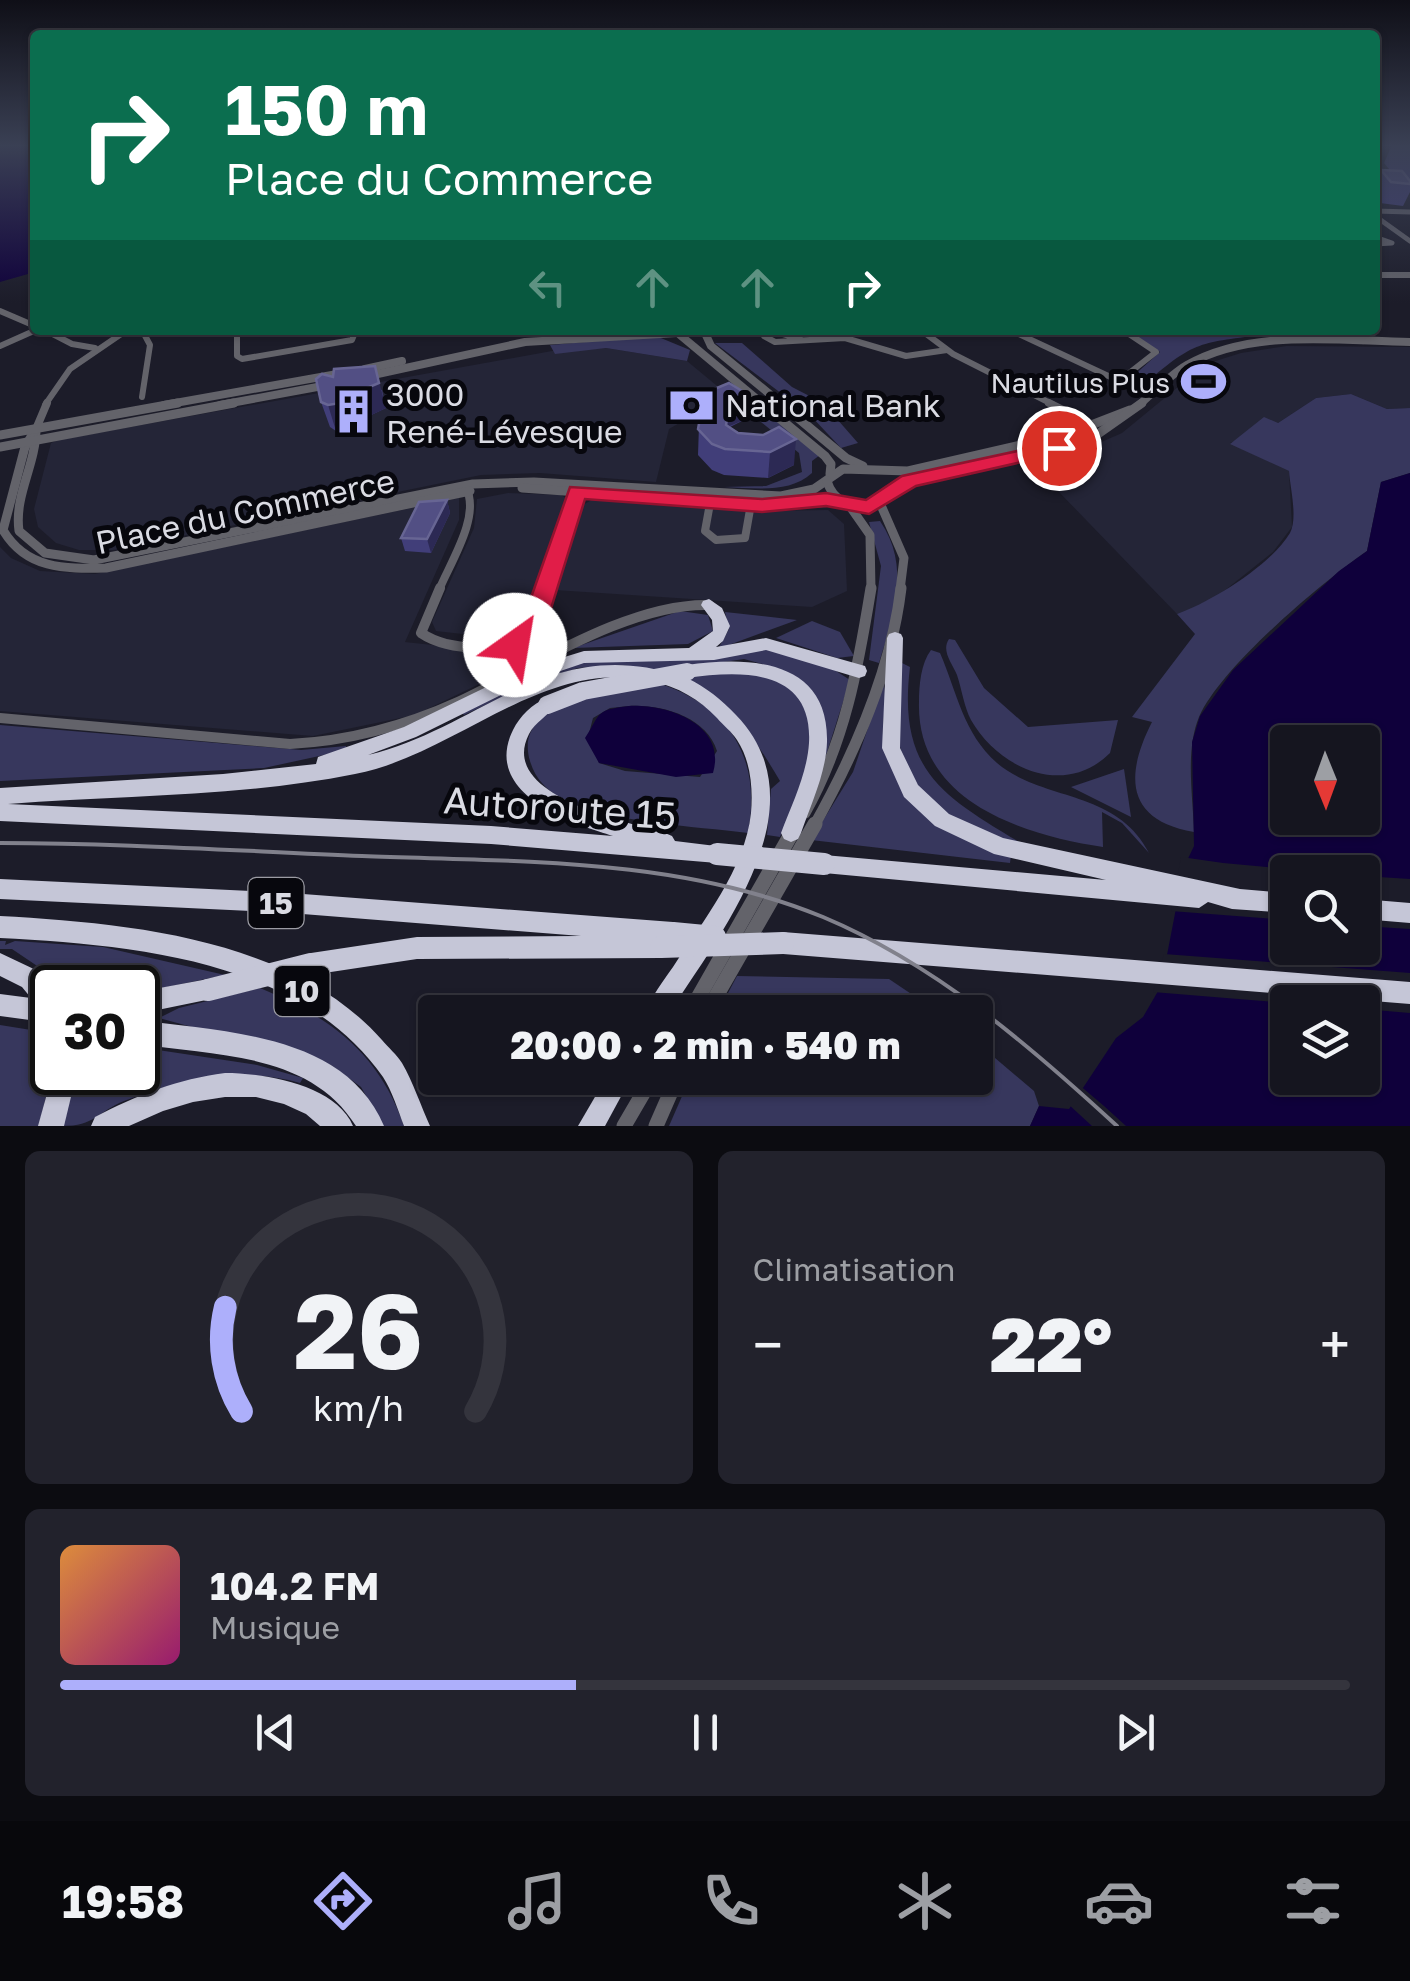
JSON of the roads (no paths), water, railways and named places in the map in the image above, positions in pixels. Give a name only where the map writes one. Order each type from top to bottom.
[{"type":"highway","points":[[689,663],[722,632],[722,620],[709,605]]},
{"type":"highway","points":[[895,638],[891,748],[898,769],[921,802],[954,828],[1116,882],[1270,902]]},
{"type":"highway","points":[[692,851],[557,807],[530,789],[519,773],[515,750],[526,724],[547,705],[584,692],[774,645],[860,671]]},
{"type":"highway","points":[[284,776],[391,740],[519,678],[564,662],[603,654],[756,666],[783,676],[809,700],[818,726],[818,748],[792,833]]},
{"type":"highway","points":[[0,796],[284,776],[390,756],[530,690],[578,674],[644,674],[704,695],[726,714],[751,749],[761,780],[762,822],[745,868],[667,995]]},
{"type":"highway","name":"Autoroute 15","points":[[0,812],[492,835],[824,864],[1116,882]]},
{"type":"highway","name":"15","points":[[0,889],[290,904],[667,940]]},
{"type":"highway","points":[[1380,910],[1410,913]]},
{"type":"highway","name":"10","points":[[0,927],[94,934],[164,946],[230,963],[296,988],[332,1008],[374,1042],[402,1082],[417,1126]]},
{"type":"highway","points":[[160,999],[311,964],[417,948],[667,940],[784,943],[1410,992]]},
{"type":"highway","points":[[0,964],[30,982]]},
{"type":"highway","points":[[0,1005],[30,1007]]},
{"type":"highway","points":[[160,1036],[306,1064],[348,1091],[371,1126]]},
{"type":"highway","points":[[104,1126],[185,1092],[243,1083],[292,1092],[340,1126]]},
{"type":"highway","points":[[51,1126],[59,1095]]},
{"type":"highway","points":[[591,1126],[609,1095]]},
{"type":"street","points":[[1380,213],[1410,212]]},
{"type":"street","points":[[1380,217],[1410,241]]},
{"type":"street","points":[[1380,274],[1410,275]]},
{"type":"street","points":[[0,312],[30,325]]},
{"type":"street","points":[[0,346],[30,331]]},
{"type":"street","points":[[55,335],[72,344],[94,348]]},
{"type":"street","points":[[1,526],[52,386],[86,354],[117,335]]},
{"type":"street","points":[[142,397],[150,345],[144,335]]},
{"type":"street","points":[[237,335],[237,356],[246,359],[352,340],[354,335]]},
{"type":"street","points":[[0,446],[530,335]]},
{"type":"street","points":[[0,435],[34,436],[326,386],[503,345],[613,335]]},
{"type":"street","points":[[680,335],[832,464],[829,491],[845,503],[870,535],[875,565],[860,671],[827,774],[700,995]]},
{"type":"street","points":[[708,335],[711,346],[842,455],[886,478],[890,492]]},
{"type":"street","points":[[928,335],[947,350],[1092,425]]},
{"type":"street","points":[[1021,335],[1149,396]]},
{"type":"street","points":[[1119,381],[1156,352],[1131,335]]},
{"type":"street","points":[[1357,335],[1363,341]]},
{"type":"street","points":[[800,339],[854,338],[911,356],[947,350]]},
{"type":"street","points":[[717,995],[843,775],[895,638],[904,558],[880,504],[890,492],[909,481],[1080,442],[1113,427],[1190,363],[1232,347],[1288,340],[1410,342]]},
{"type":"street","points":[[72,344],[75,352],[86,354]]},
{"type":"street","name":"Place du Commerce","points":[[710,498],[814,490],[828,477],[850,468],[908,472],[1092,425],[1130,410]]},
{"type":"street","points":[[1,526],[17,522],[34,436]]},
{"type":"street","points":[[466,488],[472,500],[469,517],[420,633],[432,641],[504,646],[522,642],[532,631],[578,488]]},
{"type":"street","name":"Place du Commerce","points":[[1,526],[10,546],[29,560],[60,568],[100,569],[466,488]]},
{"type":"street","name":"Place du Commerce","points":[[17,522],[27,542],[45,553],[102,560],[466,488],[578,488],[751,504],[880,504]]},
{"type":"street","points":[[710,498],[706,534],[726,540],[747,536],[751,504]]},
{"type":"street","points":[[0,718],[290,744],[334,742],[403,724],[559,651],[652,614],[687,604],[709,605]]},
{"type":"street","points":[[624,1126],[642,1095]]},
{"type":"street","points":[[656,1126],[670,1095]]},
{"type":"tram line","points":[[0,843],[596,866],[711,883],[768,897],[864,936],[942,982],[1015,1037],[1117,1126]]},
{"type":"place","name":"Nautilus Plus","points":[[1203,382]]},
{"type":"place","name":"National Bank","points":[[692,405]]},
{"type":"place","name":"3000 René-Lévesque","points":[[353,412]]}]
